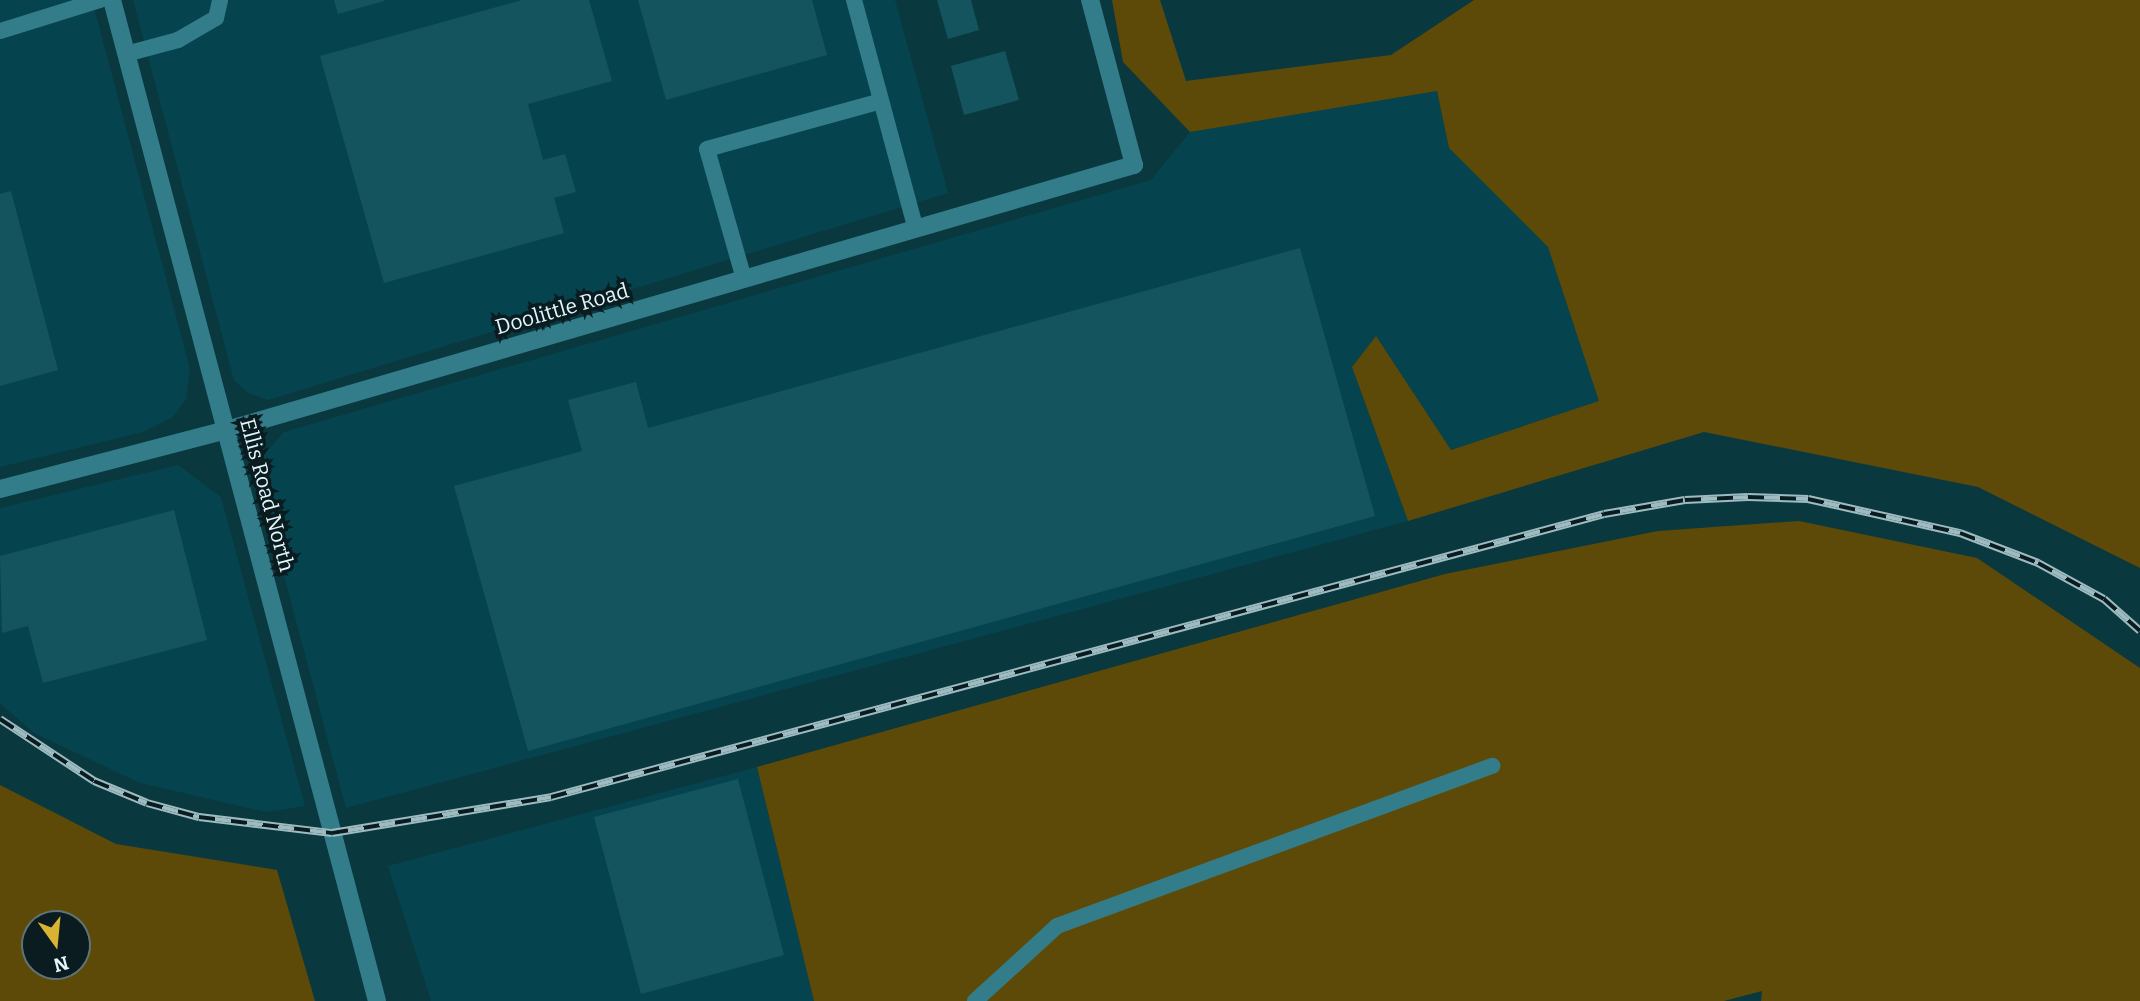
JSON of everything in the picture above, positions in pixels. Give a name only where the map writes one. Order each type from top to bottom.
[{"type":"street","name":"Ellis Road North","points":[[112,0],[377,1001]]},
{"type":"street","name":"Doolittle Road","points":[[0,489],[227,430],[1134,164],[1090,0]]},
{"type":"lane","points":[[0,31],[100,0]]},
{"type":"lane","points":[[126,54],[188,34],[216,18],[220,0]]},
{"type":"lane","points":[[854,0],[916,229]]},
{"type":"lane","points":[[744,279],[707,149],[881,101]]},
{"type":"lane","points":[[975,1001],[1057,926],[1493,766]]},
{"type":"shaded area","points":[[0,0],[92,0],[190,369],[186,399],[173,417],[143,432],[0,467]]},
{"type":"shaded area","points":[[133,0],[895,0],[948,193],[268,400],[248,393],[234,380]]},
{"type":"shaded area","points":[[1112,0],[1160,0],[1186,81],[1391,55],[1474,0],[2140,0],[2140,568],[1978,487],[1704,432],[1408,521],[1352,367],[1376,336],[1451,450],[1599,401],[1548,247],[1449,148],[1437,91],[1190,132],[1123,62]]},
{"type":"shaded area","points":[[1437,91],[1449,148],[1548,247],[1600,401],[1451,450],[1376,336],[1352,367],[1408,521],[346,808],[262,493],[260,459],[284,432],[1151,180],[1190,132]]},
{"type":"shaded area","points":[[178,465],[221,497],[305,806],[266,812],[140,783],[34,733],[0,703],[0,508]]},
{"type":"shaded area","points":[[1799,521],[1977,558],[2140,668],[2140,1001],[1761,1001],[1762,991],[1724,1001],[814,1001],[757,767],[1445,574],[1658,531]]},
{"type":"shaded area","points":[[757,767],[814,1001],[431,1001],[388,866]]},
{"type":"shaded area","points":[[0,785],[116,844],[277,870],[315,1001],[0,1001]]},
{"type":"building","points":[[334,0],[384,0],[384,1],[338,14]]},
{"type":"building","points":[[522,0],[589,0],[612,81],[528,104],[543,160],[565,154],[576,192],[554,198],[564,233],[384,283],[320,56]]},
{"type":"building","points":[[638,0],[812,0],[827,55],[666,100]]},
{"type":"building","points":[[937,0],[971,0],[979,30],[948,39]]},
{"type":"building","points":[[1005,51],[1019,100],[964,115],[951,66]]},
{"type":"building","points":[[11,191],[58,370],[0,386],[0,194]]},
{"type":"building","points":[[1300,248],[1375,516],[528,751],[454,486],[582,451],[568,400],[636,382],[648,428]]},
{"type":"building","points":[[174,510],[207,640],[43,683],[28,626],[2,633],[0,556]]},
{"type":"building","points":[[738,779],[784,955],[641,994],[594,817]]},
{"type":"railway","points":[[0,719],[94,781],[147,803],[199,817],[332,833],[551,797],[1604,514],[1685,500],[1748,497],[1808,499],[1960,533],[2038,563],[2104,599],[2140,631]]}]
